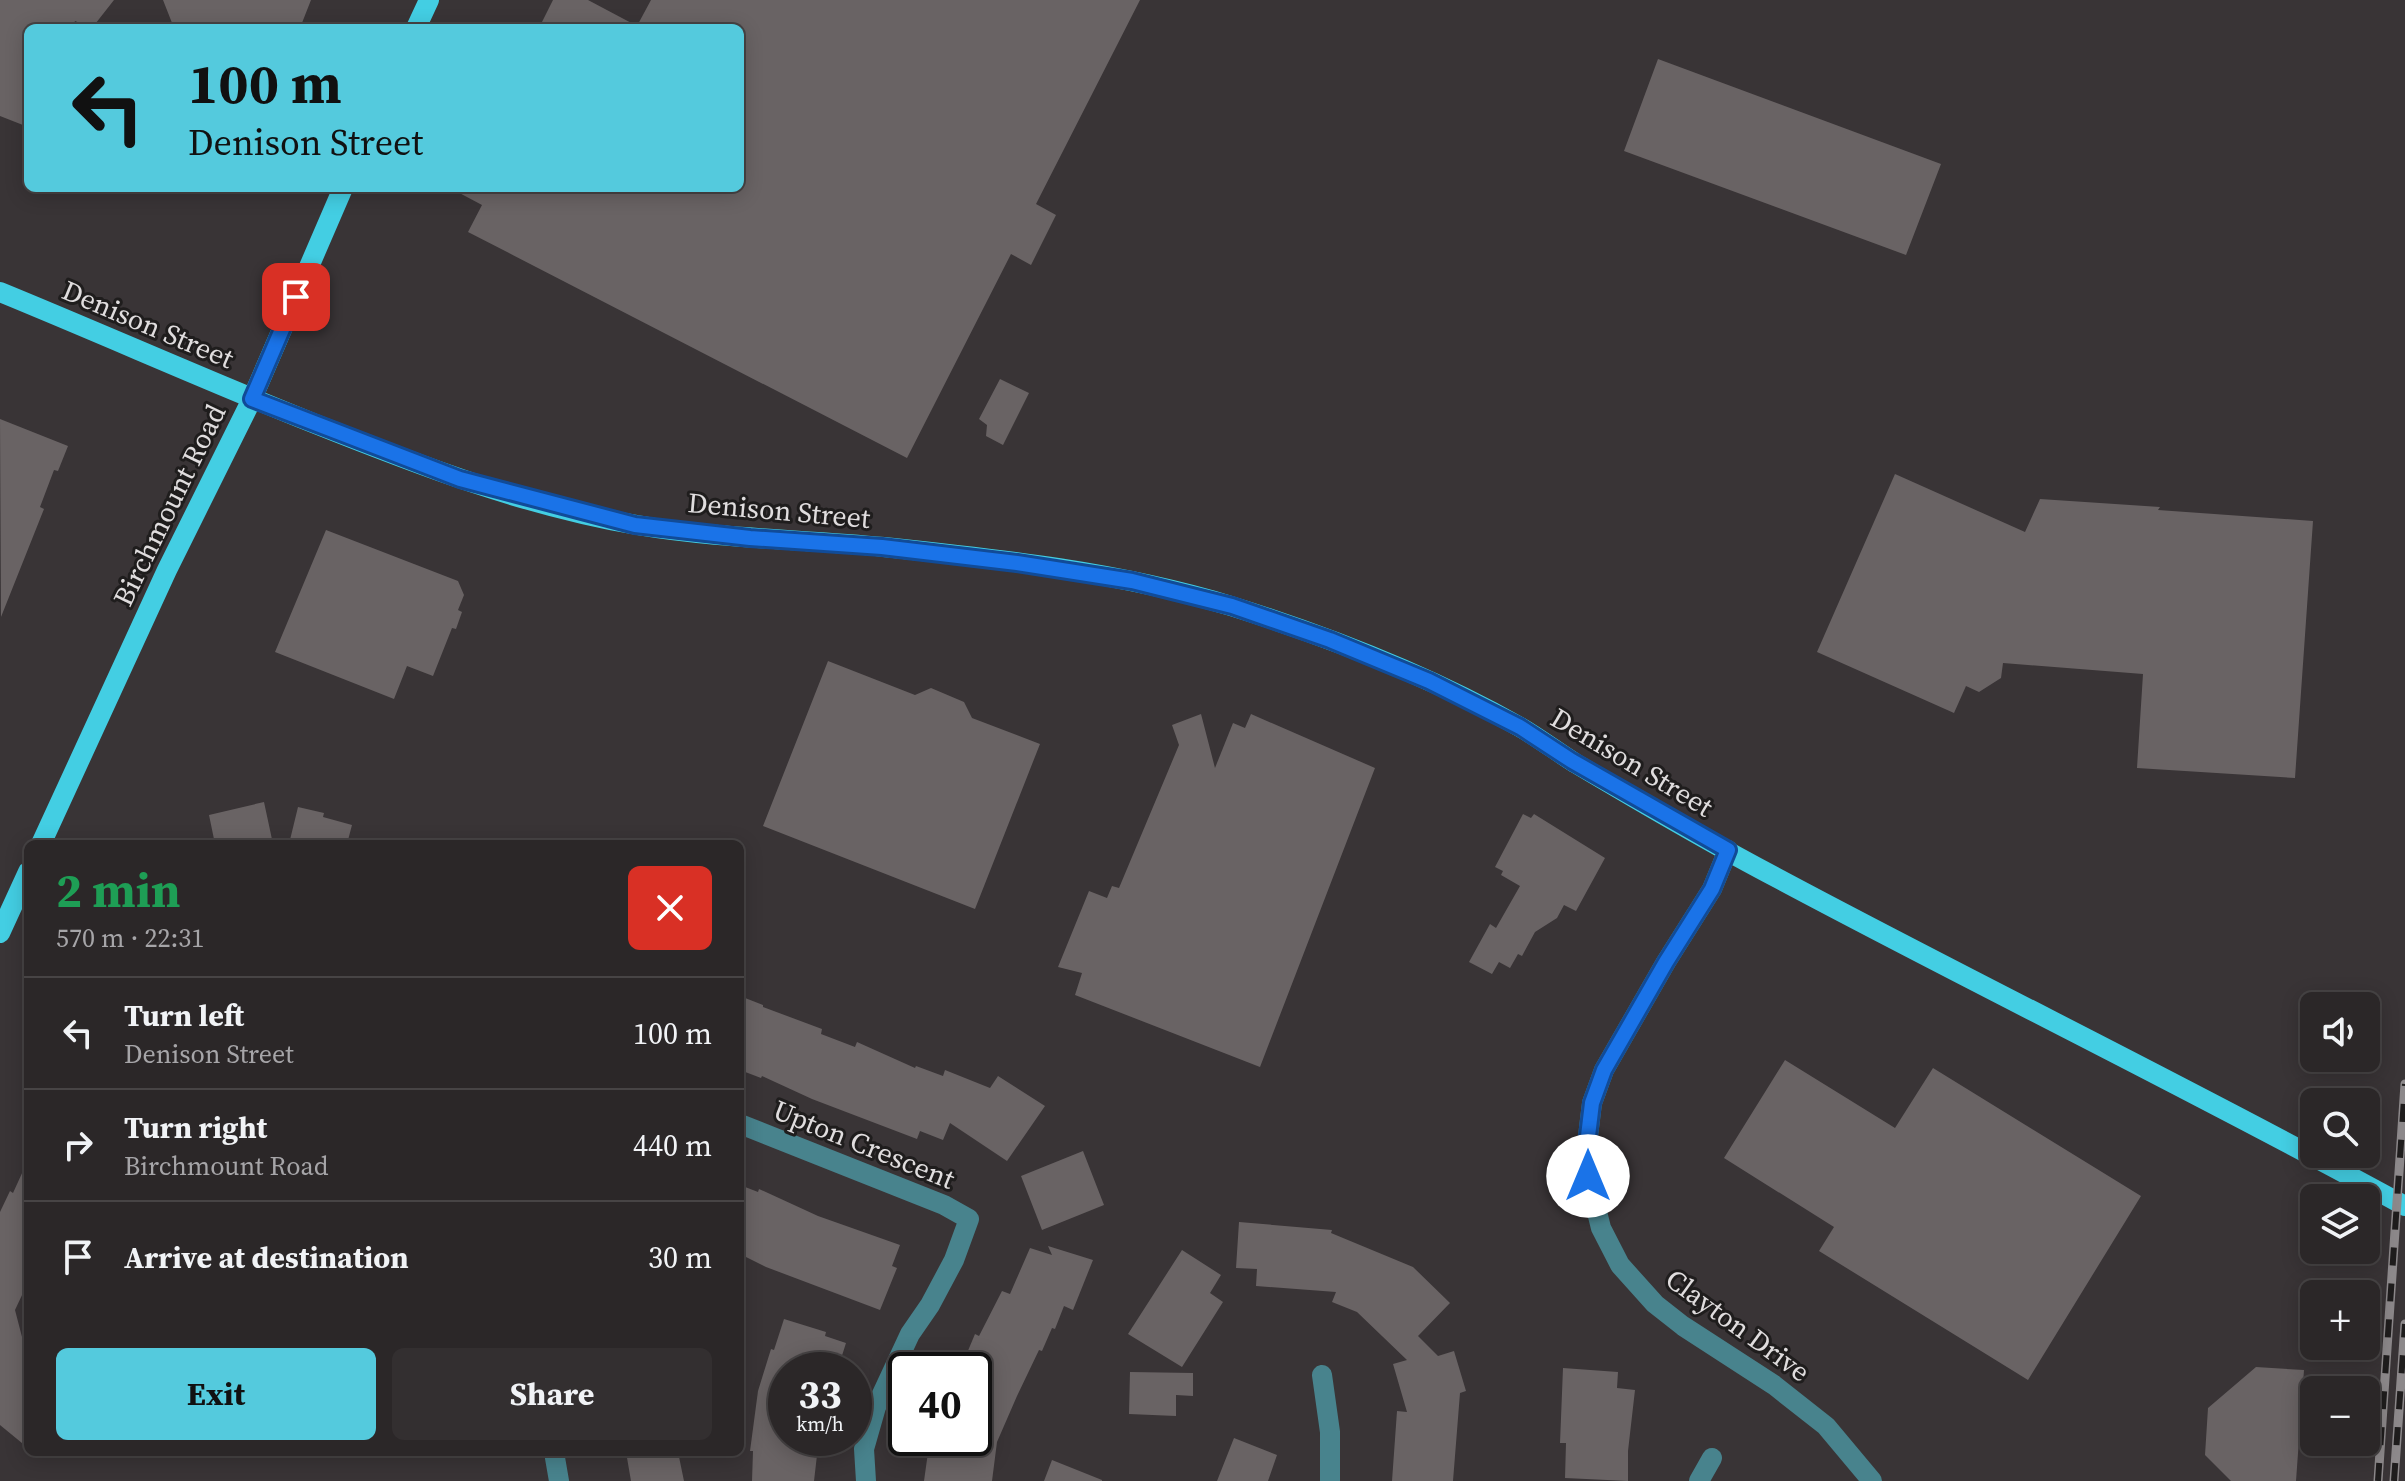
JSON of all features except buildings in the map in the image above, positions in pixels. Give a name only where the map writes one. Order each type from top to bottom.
[{"type":"main road","points":[[418,24],[429,0]]},
{"type":"main road","name":"Birchmount Road","points":[[43,840],[167,570],[252,399],[341,192]]},
{"type":"main road","name":"Denison Street","points":[[0,292],[252,399],[460,479],[635,525],[750,538],[882,547],[1132,581],[1232,606],[1330,640],[1429,681],[1520,727],[1572,761],[1728,850],[2405,1206]]},
{"type":"main road","points":[[0,933],[24,881]]},
{"type":"street","name":"Clayton Drive","points":[[1728,850],[1712,889],[1604,1070],[1592,1103],[1588,1176],[1601,1228],[1620,1265],[1655,1304],[1683,1326],[1774,1385],[1826,1426],[1872,1481]]},
{"type":"street","name":"Upton Crescent","points":[[744,1126],[944,1205],[969,1219],[954,1260],[910,1334],[876,1407],[864,1449],[866,1481]]},
{"type":"street","points":[[1322,1375],[1330,1432],[1330,1481]]},
{"type":"street","points":[[555,1456],[559,1481]]},
{"type":"street","points":[[1699,1481],[1712,1458]]},
{"type":"railway","points":[[2378,1481],[2405,1084]]},
{"type":"railway","points":[[2394,1481],[2405,1324]]},
{"type":"route","points":[[296,297],[252,399],[381,451],[542,503],[635,525],[750,538],[882,547],[1017,563],[1132,581],[1232,606],[1330,640],[1429,681],[1520,727],[1572,761],[1728,850],[1712,889],[1604,1070],[1592,1103],[1588,1176]]}]
